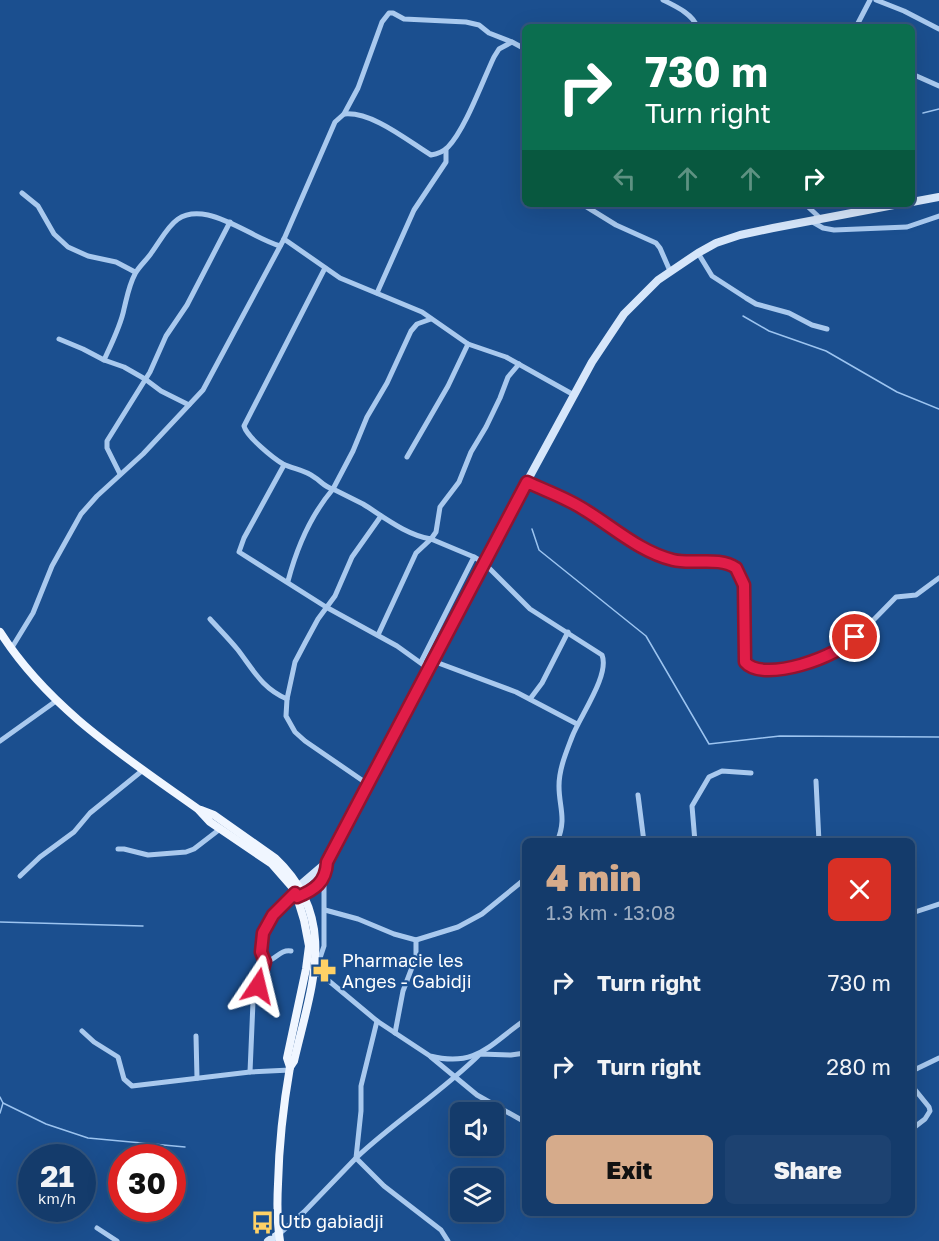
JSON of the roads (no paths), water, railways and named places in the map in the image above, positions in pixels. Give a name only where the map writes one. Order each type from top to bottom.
[{"type":"main road","points":[[0,632],[32,676],[56,701],[84,726],[198,809],[210,822],[272,864],[309,908],[315,933],[316,963],[312,971],[280,1121],[277,1214],[280,1237]]},
{"type":"main road","points":[[198,809],[214,815],[275,858],[293,877],[297,892]]},
{"type":"street","points":[[663,0],[688,14],[696,24]]},
{"type":"street","points":[[857,24],[870,0]]},
{"type":"street","points":[[876,0],[939,29]]},
{"type":"street","points":[[11,649],[33,613],[52,566],[76,520],[87,506],[144,454],[203,390],[284,239],[336,122],[344,114],[358,88],[382,22],[389,13],[404,19],[475,24],[499,38],[522,47]]},
{"type":"street","points":[[377,293],[414,210],[446,162],[446,149],[465,120],[494,57],[499,50],[512,42]]},
{"type":"street","points":[[915,75],[939,86]]},
{"type":"street","points":[[344,114],[357,115],[371,120],[431,155],[446,149]]},
{"type":"street","points":[[22,193],[38,206],[54,234],[68,247],[88,256],[116,262],[135,272]]},
{"type":"street","points":[[915,201],[939,197]]},
{"type":"street","points":[[587,207],[616,225],[656,243],[670,271]]},
{"type":"street","points":[[808,207],[820,218]]},
{"type":"street","points":[[250,1072],[253,1002],[265,962],[261,952],[263,933],[273,915],[327,862],[574,395],[592,362],[624,314],[670,271],[698,253],[740,235],[882,207]]},
{"type":"street","points":[[104,360],[123,313],[135,272],[151,255],[166,229],[177,219],[207,215],[230,222],[264,241],[280,246]]},
{"type":"street","points":[[810,220],[823,228],[834,230],[907,227],[919,225],[939,216]]},
{"type":"street","points":[[120,474],[107,448],[107,441],[159,355],[166,336],[187,305],[230,222]]},
{"type":"street","points":[[284,239],[340,278],[422,312],[468,344],[506,357],[574,395]]},
{"type":"street","points":[[698,253],[712,276],[756,304],[789,313],[812,325],[826,329]]},
{"type":"street","points":[[325,268],[244,426],[247,433],[284,465],[306,473],[323,485],[422,537],[484,563],[530,609],[599,652],[604,663],[602,676],[578,724],[560,772],[559,785],[563,810],[558,838]]},
{"type":"street","points":[[288,581],[294,557],[306,529],[333,489],[411,331],[417,324],[431,319]]},
{"type":"street","points":[[58,339],[117,364],[189,405]]},
{"type":"street","points":[[407,457],[448,386],[468,344]]},
{"type":"street","points":[[378,635],[416,553],[436,532],[440,507],[459,482],[471,452],[486,427],[508,377],[519,364]]},
{"type":"street","points":[[284,465],[244,538],[239,552],[326,607],[378,635],[421,662],[516,692],[578,724]]},
{"type":"street","points":[[527,482],[583,508],[659,556],[680,562],[723,563],[736,568],[744,585],[745,662],[752,668],[762,670],[784,668],[825,658],[851,643],[896,597],[916,595],[939,578]]},
{"type":"street","points":[[369,785],[305,741],[295,732],[286,716],[287,699],[296,662],[326,607],[335,596],[352,557],[381,516]]},
{"type":"street","points":[[421,662],[474,557]]},
{"type":"street","points":[[210,619],[237,649],[257,678],[276,694],[287,699]]},
{"type":"street","points":[[530,699],[542,683],[568,632]]},
{"type":"street","points":[[0,741],[56,701]]},
{"type":"street","points":[[20,876],[40,856],[74,832],[90,813],[143,770]]},
{"type":"street","points":[[695,838],[692,806],[709,777],[722,771],[750,773]]},
{"type":"street","points":[[816,781],[819,838]]},
{"type":"street","points":[[638,795],[643,838]]},
{"type":"street","points":[[118,849],[148,855],[186,852],[194,849],[220,829]]},
{"type":"street","points":[[327,862],[324,880],[324,946],[312,971],[377,1022],[430,1056],[477,1095],[522,1120]]},
{"type":"street","points":[[297,892],[312,891],[324,880]]},
{"type":"street","points":[[325,910],[416,940],[458,927],[482,914],[522,881]]},
{"type":"street","points":[[915,912],[939,904]]},
{"type":"street","points":[[395,1033],[403,991],[416,957],[416,940]]},
{"type":"street","points":[[265,962],[284,951],[291,951]]},
{"type":"street","points":[[356,1158],[361,1112],[361,1086],[377,1022]]},
{"type":"street","points":[[268,1241],[280,1237],[356,1158],[406,1114],[456,1078],[480,1054],[522,1022]]},
{"type":"street","points":[[82,1031],[94,1042],[118,1057],[124,1079],[129,1085],[138,1086],[290,1068]]},
{"type":"street","points":[[196,1036],[197,1078]]},
{"type":"street","points":[[430,1056],[452,1059],[480,1054],[522,1053]]},
{"type":"street","points":[[915,1070],[939,1058]]},
{"type":"street","points":[[915,1090],[930,1111],[925,1119],[915,1127]]},
{"type":"street","points":[[356,1158],[384,1186],[441,1230],[448,1241]]},
{"type":"street","points":[[98,1228],[117,1241]]},
{"type":"waterway","points":[[923,113],[939,109]]},
{"type":"waterway","points":[[743,316],[769,331],[826,351],[897,392],[939,409]]},
{"type":"waterway","points":[[532,529],[539,550],[646,636],[709,744],[780,736],[939,737]]},
{"type":"waterway","points":[[0,922],[143,926]]},
{"type":"waterway","points":[[0,1097],[3,1103],[46,1124],[88,1138],[153,1144]]},
{"type":"waterway","points":[[0,1113],[3,1103]]},
{"type":"place","name":"Pharmacie les Anges - Gabidji","points":[[324,971]]},
{"type":"place","name":"Utb gabiadji","points":[[262,1222]]}]
